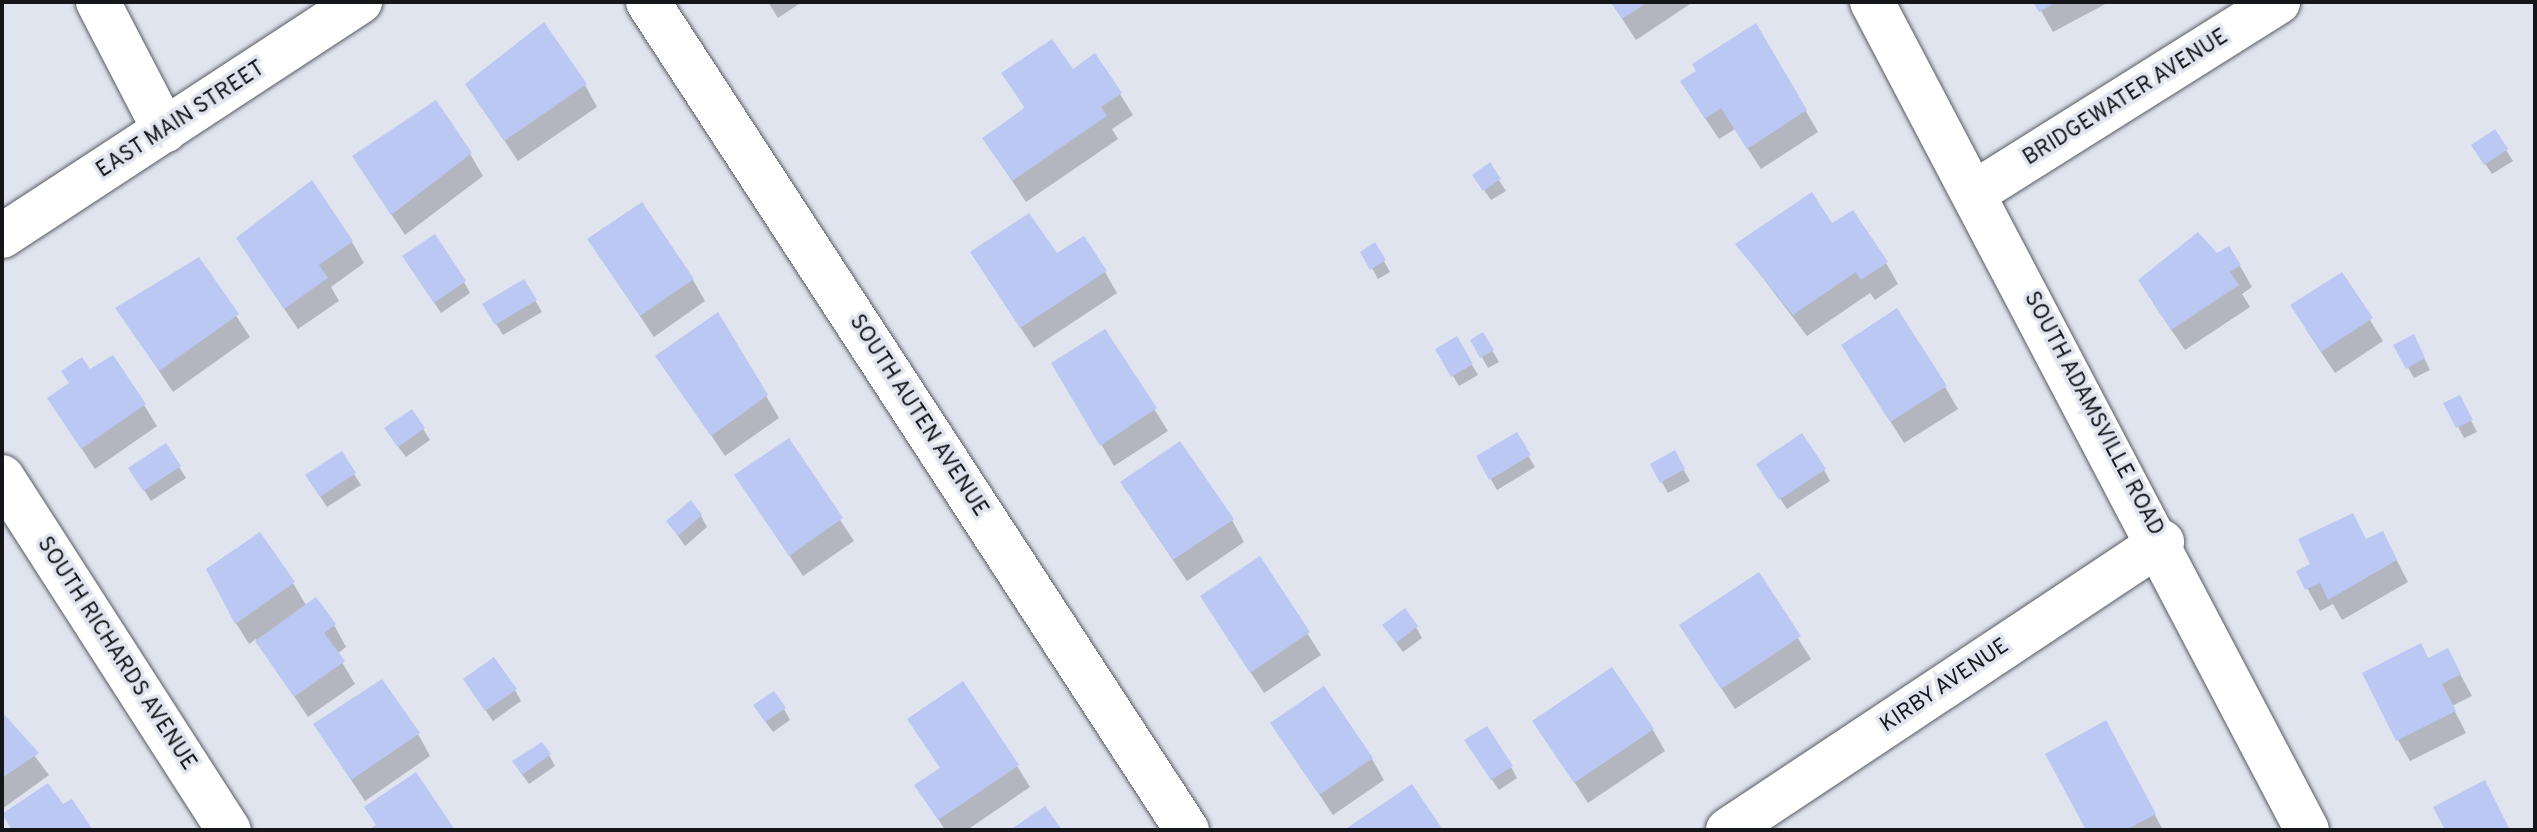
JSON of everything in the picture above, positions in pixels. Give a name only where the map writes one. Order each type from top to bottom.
[{"type":"street","points":[[98,2],[165,131]]},
{"type":"street","name":"EAST MAIN STREET","points":[[2,236],[360,2]]},
{"type":"street","name":"SOUTH AUTEN AVENUE","points":[[648,2],[1187,830]]},
{"type":"street","name":"SOUTH ADAMSVILLE ROAD","points":[[1872,2],[2162,542],[2307,830]]},
{"type":"street","name":"BRIDGEWATER AVENUE","points":[[1974,193],[2278,2]]},
{"type":"street","name":"SOUTH RICHARDS AVENUE","points":[[2,477],[229,830]]},
{"type":"street","name":"KIRBY AVENUE","points":[[1728,830],[2162,542]]},
{"type":"building","points":[[1611,2],[1648,2],[1622,19]]},
{"type":"building","points":[[2033,2],[2057,2],[2039,12]]},
{"type":"building","points":[[544,22],[587,84],[504,141],[465,84]]},
{"type":"building","points":[[1756,23],[1807,110],[1747,149],[1721,108],[1705,119],[1680,81],[1696,71],[1692,64]]},
{"type":"building","points":[[1052,39],[1073,69],[1095,53],[1122,93],[1101,107],[1107,116],[1012,181],[982,138],[1025,108],[1001,73]]},
{"type":"building","points":[[436,100],[472,153],[391,215],[352,156]]},
{"type":"building","points":[[2495,129],[2508,149],[2484,165],[2471,145]]},
{"type":"building","points":[[1490,162],[1501,179],[1483,191],[1472,175]]},
{"type":"building","points":[[312,180],[353,241],[319,265],[328,278],[284,309],[236,238]]},
{"type":"building","points":[[1812,192],[1832,223],[1853,210],[1888,262],[1861,280],[1856,272],[1793,315],[1735,244]]},
{"type":"building","points":[[642,202],[694,279],[640,316],[587,239]]},
{"type":"building","points":[[1029,213],[1057,253],[1084,236],[1107,271],[1020,328],[970,252]]},
{"type":"building","points":[[2198,232],[2217,253],[2229,246],[2241,265],[2230,272],[2239,285],[2171,330],[2138,280]]},
{"type":"building","points":[[435,234],[466,281],[434,303],[402,256]]},
{"type":"building","points":[[1375,242],[1386,260],[1370,270],[1360,252]]},
{"type":"building","points":[[199,257],[239,314],[159,371],[115,308]]},
{"type":"building","points":[[2342,272],[2373,318],[2321,352],[2290,305]]},
{"type":"building","points":[[524,279],[537,300],[495,325],[482,304]]},
{"type":"building","points":[[1897,308],[1947,386],[1890,422],[1841,345]]},
{"type":"building","points":[[718,312],[768,395],[711,436],[655,356]]},
{"type":"building","points":[[1105,329],[1157,408],[1100,446],[1051,363]]},
{"type":"building","points":[[1483,332],[1494,350],[1480,358],[1470,340]]},
{"type":"building","points":[[2414,334],[2425,358],[2406,369],[2393,345]]},
{"type":"building","points":[[1457,336],[1473,364],[1451,377],[1435,349]]},
{"type":"building","points":[[113,355],[146,404],[81,449],[47,398],[69,383],[61,371],[82,357],[90,369]]},
{"type":"building","points":[[2460,395],[2473,420],[2456,428],[2443,403]]},
{"type":"building","points":[[412,409],[425,428],[398,447],[384,428]]},
{"type":"building","points":[[1517,432],[1531,455],[1489,480],[1476,456]]},
{"type":"building","points":[[1802,433],[1826,469],[1779,500],[1756,464]]},
{"type":"building","points":[[789,438],[843,518],[789,556],[734,475]]},
{"type":"building","points":[[1180,441],[1234,519],[1173,560],[1120,482]]},
{"type":"building","points":[[166,443],[181,466],[143,491],[128,468]]},
{"type":"building","points":[[1675,450],[1685,469],[1660,483],[1650,464]]},
{"type":"building","points":[[342,451],[356,473],[320,497],[305,475]]},
{"type":"building","points":[[691,500],[702,515],[678,536],[666,521]]},
{"type":"building","points":[[2353,513],[2366,539],[2383,531],[2397,560],[2328,600],[2320,583],[2305,590],[2296,571],[2310,564],[2298,539]]},
{"type":"building","points":[[260,532],[295,582],[235,624],[206,569]]},
{"type":"building","points":[[1260,556],[1310,632],[1250,673],[1200,596]]},
{"type":"building","points":[[1759,572],[1801,636],[1721,689],[1679,625]]},
{"type":"building","points":[[316,597],[336,624],[324,633],[345,661],[294,697],[255,641]]},
{"type":"building","points":[[1405,608],[1418,626],[1396,643],[1382,625]]},
{"type":"building","points":[[2421,643],[2428,658],[2448,648],[2461,674],[2442,684],[2456,711],[2396,741],[2362,673]]},
{"type":"building","points":[[494,657],[517,689],[485,711],[463,679]]},
{"type":"building","points":[[1612,667],[1654,729],[1574,783],[1532,721]]},
{"type":"building","points":[[382,679],[420,733],[351,780],[313,724]]},
{"type":"building","points":[[963,681],[1019,765],[938,820],[914,785],[940,768],[907,719]]},
{"type":"building","points":[[1324,686],[1373,758],[1319,795],[1270,723]]},
{"type":"building","points":[[774,691],[786,708],[765,722],[753,705]]},
{"type":"building","points":[[2,712],[39,753],[2,778]]},
{"type":"building","points":[[2106,720],[2156,814],[2126,830],[2086,830],[2045,754]]},
{"type":"building","points":[[1487,726],[1513,766],[1491,780],[1464,740]]},
{"type":"building","points":[[542,742],[551,754],[522,775],[512,761]]},
{"type":"building","points":[[416,772],[455,830],[369,830],[376,825],[364,807]]},
{"type":"building","points":[[2485,780],[2510,830],[2445,830],[2433,807]]},
{"type":"building","points":[[48,783],[63,804],[72,799],[93,830],[12,830],[2,814]]},
{"type":"building","points":[[1412,784],[1443,830],[1344,830]]},
{"type":"building","points":[[1045,806],[1062,830],[1010,830]]}]
